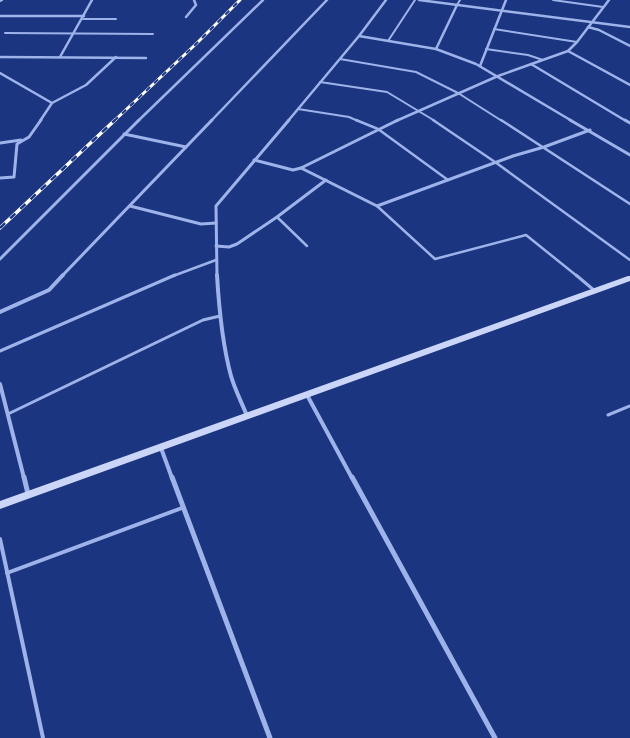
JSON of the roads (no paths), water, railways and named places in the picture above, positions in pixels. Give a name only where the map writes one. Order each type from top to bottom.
[{"type":"street","points":[[60,57],[84,18],[92,0]]},
{"type":"street","points":[[186,17],[196,5],[194,0]]},
{"type":"street","points":[[0,259],[124,134],[263,0]]},
{"type":"street","points":[[0,312],[49,290],[327,0]]},
{"type":"street","points":[[247,416],[231,376],[220,316],[216,260],[216,206],[359,36],[386,0]]},
{"type":"street","points":[[419,0],[630,27]]},
{"type":"street","points":[[480,66],[506,0]]},
{"type":"street","points":[[254,160],[293,170],[301,168],[378,128],[419,110],[498,76],[568,51],[577,42],[609,0]]},
{"type":"street","points":[[436,49],[457,5]]},
{"type":"street","points":[[0,16],[84,18]]},
{"type":"street","points":[[588,28],[599,30],[630,46]]},
{"type":"street","points":[[359,36],[436,49],[480,66],[630,155]]},
{"type":"street","points":[[568,51],[630,84]]},
{"type":"street","points":[[0,57],[146,58]]},
{"type":"street","points":[[0,178],[14,177],[17,144],[29,137],[52,103],[86,85],[116,57]]},
{"type":"street","points":[[531,64],[630,124]]},
{"type":"street","points":[[0,73],[52,103]]},
{"type":"street","points":[[301,168],[376,206],[495,162],[544,147],[590,130]]},
{"type":"street","points":[[124,134],[186,147]]},
{"type":"street","points":[[0,143],[23,140]]},
{"type":"street","points":[[216,246],[230,247],[237,244],[278,217],[326,180]]},
{"type":"street","points":[[130,206],[202,224],[216,223]]},
{"type":"street","points":[[0,505],[630,278]]},
{"type":"street","points":[[0,384],[28,494]]},
{"type":"street","points":[[307,395],[495,738]]},
{"type":"street","points":[[161,448],[182,508],[270,738]]},
{"type":"lane","points":[[388,41],[415,0]]},
{"type":"lane","points":[[457,5],[460,0]]},
{"type":"lane","points":[[553,0],[603,7]]},
{"type":"lane","points":[[84,18],[116,19]]},
{"type":"lane","points":[[494,29],[577,42]]},
{"type":"lane","points":[[5,33],[153,34]]},
{"type":"lane","points":[[486,49],[528,55],[543,60]]},
{"type":"lane","points":[[340,59],[416,72],[458,93],[544,147],[630,204]]},
{"type":"lane","points":[[320,82],[387,92],[419,110],[495,162],[630,260]]},
{"type":"lane","points":[[298,109],[349,117],[378,128],[448,180]]},
{"type":"lane","points":[[376,206],[435,259],[526,235],[595,291]]},
{"type":"lane","points":[[278,217],[307,246]]},
{"type":"lane","points":[[0,351],[197,266],[216,260]]},
{"type":"lane","points":[[8,414],[203,320],[220,316]]},
{"type":"lane","points":[[608,415],[630,406]]},
{"type":"lane","points":[[7,573],[182,508]]},
{"type":"lane","points":[[0,539],[43,738]]},
{"type":"railway","points":[[114,121],[197,43],[240,0]]},
{"type":"railway","points":[[0,228],[115,120]]}]
